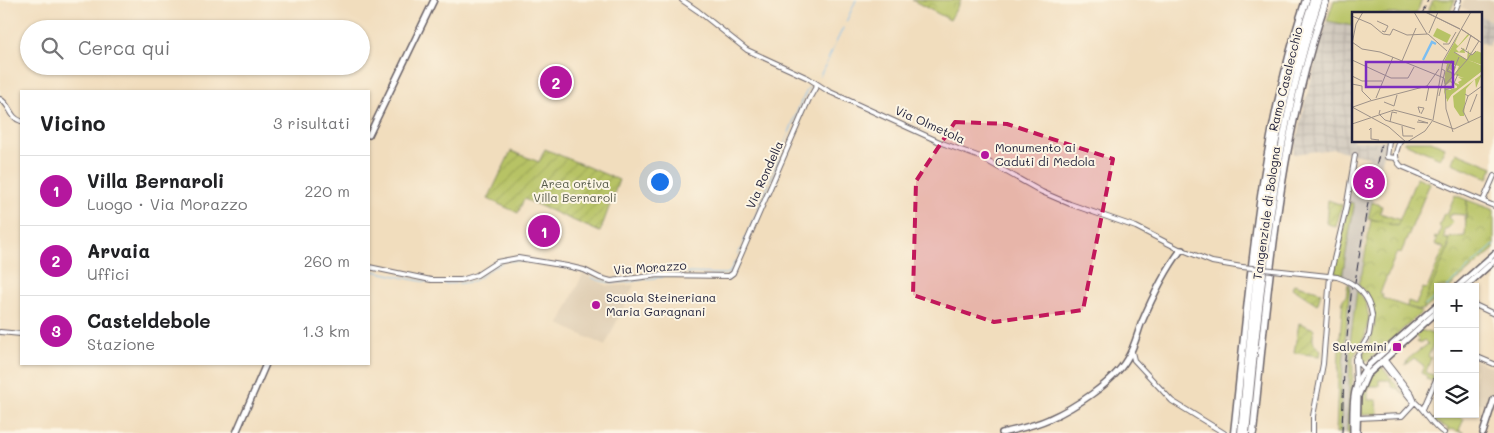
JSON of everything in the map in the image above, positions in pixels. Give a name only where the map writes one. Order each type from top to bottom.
[{"type":"highway","name":"Tangenziale di Bologna","points":[[1234,433],[1263,180],[1281,88],[1306,0]]},
{"type":"highway","name":"Ramo Casalecchio","points":[[1241,433],[1268,188],[1285,98],[1313,0]]},
{"type":"highway","name":"Ramo Casalecchio","points":[[1246,433],[1267,240],[1277,168],[1296,77],[1319,0]]},
{"type":"highway","name":"Tangenziale di Bologna","points":[[1253,433],[1282,176],[1298,94],[1317,25],[1327,0]]},
{"type":"street","points":[[370,133],[434,0]]},
{"type":"street","name":"Via Olmetola","points":[[682,0],[747,50],[808,78],[816,85],[942,143],[980,157],[1042,192],[1079,208],[1136,227],[1182,250],[1212,262],[1330,276],[1349,282],[1362,292],[1368,300],[1372,315],[1369,335],[1358,354]]},
{"type":"street","points":[[1455,12],[1460,0]]},
{"type":"street","name":"Via Rondella","points":[[733,273],[816,85]]},
{"type":"street","points":[[0,99],[7,104],[16,120],[20,121]]},
{"type":"street","points":[[1390,142],[1387,157],[1396,158]]},
{"type":"street","points":[[1400,142],[1396,151],[1396,158],[1403,167],[1494,206]]},
{"type":"street","points":[[1313,433],[1314,409],[1323,364],[1330,276],[1346,209],[1355,155]]},
{"type":"street","points":[[1483,201],[1494,176]]},
{"type":"street","points":[[1002,433],[1033,425],[1058,415],[1098,390],[1108,381],[1126,361],[1150,302],[1163,278],[1182,250]]},
{"type":"street","points":[[1461,283],[1494,254]]},
{"type":"street","name":"Via Morazzo","points":[[370,267],[431,280],[471,278],[497,262],[518,258],[584,270],[611,281],[660,275],[729,276],[733,273]]},
{"type":"street","points":[[1469,283],[1494,261]]},
{"type":"street","points":[[1479,307],[1494,314]]},
{"type":"street","points":[[1362,374],[1382,360],[1434,308]]},
{"type":"street","points":[[1355,433],[1353,403],[1356,385],[1362,374],[1414,328],[1434,314]]},
{"type":"street","points":[[0,332],[20,334]]},
{"type":"street","points":[[1131,351],[1134,360],[1172,401],[1224,433]]},
{"type":"street","points":[[1358,354],[1355,368],[1362,374]]},
{"type":"street","points":[[1355,433],[1362,374],[1358,354]]},
{"type":"street","points":[[1479,358],[1494,364]]},
{"type":"street","points":[[1126,361],[1134,360]]},
{"type":"street","points":[[1382,360],[1410,398],[1423,409],[1434,425],[1444,433]]},
{"type":"street","points":[[236,433],[266,365]]},
{"type":"street","points":[[1423,409],[1434,384]]},
{"type":"street","points":[[1483,433],[1494,400]]},
{"type":"street","points":[[1357,418],[1402,416],[1415,402]]},
{"type":"highlighted area","points":[[955,122],[1007,124],[1113,159],[1083,310],[994,322],[913,295],[916,181]]},
{"type":"shaded area","points":[[1464,0],[1494,0],[1494,22],[1482,17],[1482,12],[1471,12],[1461,7]]},
{"type":"shaded area","points":[[1482,17],[1494,22],[1494,35],[1489,46],[1482,43]]},
{"type":"shaded area","points":[[1327,21],[1352,26],[1352,142],[1376,142],[1372,160],[1368,157],[1334,149],[1293,154]]},
{"type":"shaded area","points":[[1376,142],[1387,142],[1368,218],[1363,250],[1362,273],[1358,284],[1361,287],[1359,293],[1356,351],[1352,370],[1350,433],[1336,433],[1343,299],[1346,296],[1349,279],[1337,275],[1335,270],[1352,185],[1356,183],[1362,163],[1368,159],[1372,160]]},
{"type":"shaded area","name":"Scuola Steineriana Maria Garagnani","points":[[583,274],[608,286],[634,285],[605,346],[559,324]]},
{"type":"shaded area","points":[[1479,362],[1494,368],[1494,391],[1488,406],[1479,403]]},
{"type":"green space","points":[[912,0],[961,0],[950,20]]},
{"type":"green space","points":[[1334,0],[1422,0],[1417,12],[1352,12],[1352,26],[1327,21]]},
{"type":"green space","points":[[1433,0],[1455,0],[1450,12],[1428,12]]},
{"type":"green space","points":[[1433,142],[1445,147],[1440,158],[1404,143]]},
{"type":"green space","name":"Area ortiva Villa Bernaroli","points":[[545,149],[619,180],[600,232],[524,199],[518,213],[488,199],[511,151],[539,162]]},
{"type":"green space","points":[[1456,152],[1493,167],[1488,178],[1452,163]]},
{"type":"green space","points":[[1417,177],[1430,183],[1401,253],[1397,252],[1380,293],[1383,295],[1382,298],[1422,312],[1365,362],[1361,357],[1372,335],[1375,321],[1373,308],[1367,295],[1358,284],[1362,273],[1371,219],[1397,226]]},
{"type":"green space","points":[[1455,195],[1467,200],[1466,227],[1465,215],[1452,214],[1448,217],[1453,223],[1445,229],[1444,239],[1448,238],[1447,255],[1441,274],[1437,283],[1434,283],[1434,290],[1425,309],[1407,307],[1408,301],[1416,304],[1423,288],[1426,289],[1428,287],[1444,248],[1435,244],[1437,240],[1434,238],[1435,236],[1438,237],[1441,228],[1439,226],[1444,213],[1447,214]]},
{"type":"green space","points":[[1328,200],[1342,205],[1336,227],[1326,223]]},
{"type":"green space","points":[[1467,200],[1494,210],[1494,249],[1455,283],[1434,283],[1434,301],[1425,309],[1423,306],[1449,246],[1448,238],[1465,236]]},
{"type":"green space","points":[[1372,202],[1382,206],[1380,213],[1400,220],[1397,226],[1368,218]]},
{"type":"green space","points":[[1349,203],[1353,203],[1354,206],[1343,276],[1337,275],[1335,270]]},
{"type":"green space","points":[[1294,284],[1321,292],[1318,303],[1292,288]]},
{"type":"green space","points":[[1348,284],[1350,285],[1341,387],[1341,433],[1336,433],[1343,299],[1346,296]]},
{"type":"green space","points":[[1357,290],[1366,303],[1369,318],[1365,336],[1353,358],[1350,433],[1347,433],[1351,335]]},
{"type":"green space","points":[[1299,323],[1314,329],[1313,341],[1321,350],[1320,356],[1294,353]]},
{"type":"green space","points":[[1421,330],[1434,335],[1434,344],[1428,356],[1431,358],[1426,372],[1434,376],[1432,381],[1426,379],[1427,376],[1421,373],[1424,366],[1414,358],[1405,365],[1408,359],[1428,344],[1424,340],[1419,344],[1417,342],[1419,340],[1415,336]]},
{"type":"green space","points":[[1381,366],[1406,397],[1398,389],[1392,387],[1390,380],[1379,380],[1379,386],[1370,386],[1368,391],[1368,400],[1377,400],[1378,414],[1362,415],[1362,401],[1365,388],[1371,376]]},
{"type":"green space","points":[[1462,418],[1464,419],[1459,430],[1464,433],[1451,429],[1447,431],[1448,428],[1433,421],[1436,419]]},
{"type":"waterway","points":[[846,22],[856,0]]},
{"type":"waterway","points":[[820,76],[843,28]]},
{"type":"waterway","points":[[738,255],[766,192],[801,102],[809,87]]},
{"type":"waterway","points":[[1451,283],[1494,245]]},
{"type":"waterway","points":[[510,261],[538,262],[583,272]]},
{"type":"waterway","points":[[687,273],[725,274],[730,272],[735,261]]},
{"type":"waterway","points":[[370,270],[420,281],[448,284],[472,281],[502,263]]},
{"type":"waterway","points":[[591,277],[618,283],[663,277]]},
{"type":"waterway","points":[[1425,306],[1434,298]]},
{"type":"railway","points":[[1423,12],[1428,0]]},
{"type":"railway","points":[[1355,282],[1367,208],[1382,142]]},
{"type":"railway","points":[[1342,433],[1344,369],[1352,286]]},
{"type":"place","name":"Arvaia","points":[[556,82]]},
{"type":"place","name":"Monumento ai Caduti di Medola","points":[[985,155]]},
{"type":"place","name":"Casteldebole","points":[[1369,182]]},
{"type":"place","name":"Villa Bernaroli","points":[[544,231]]},
{"type":"place","name":"Scuola Steineriana Maria Garagnani","points":[[596,305]]},
{"type":"place","name":"Salvemini","points":[[1397,347]]}]
